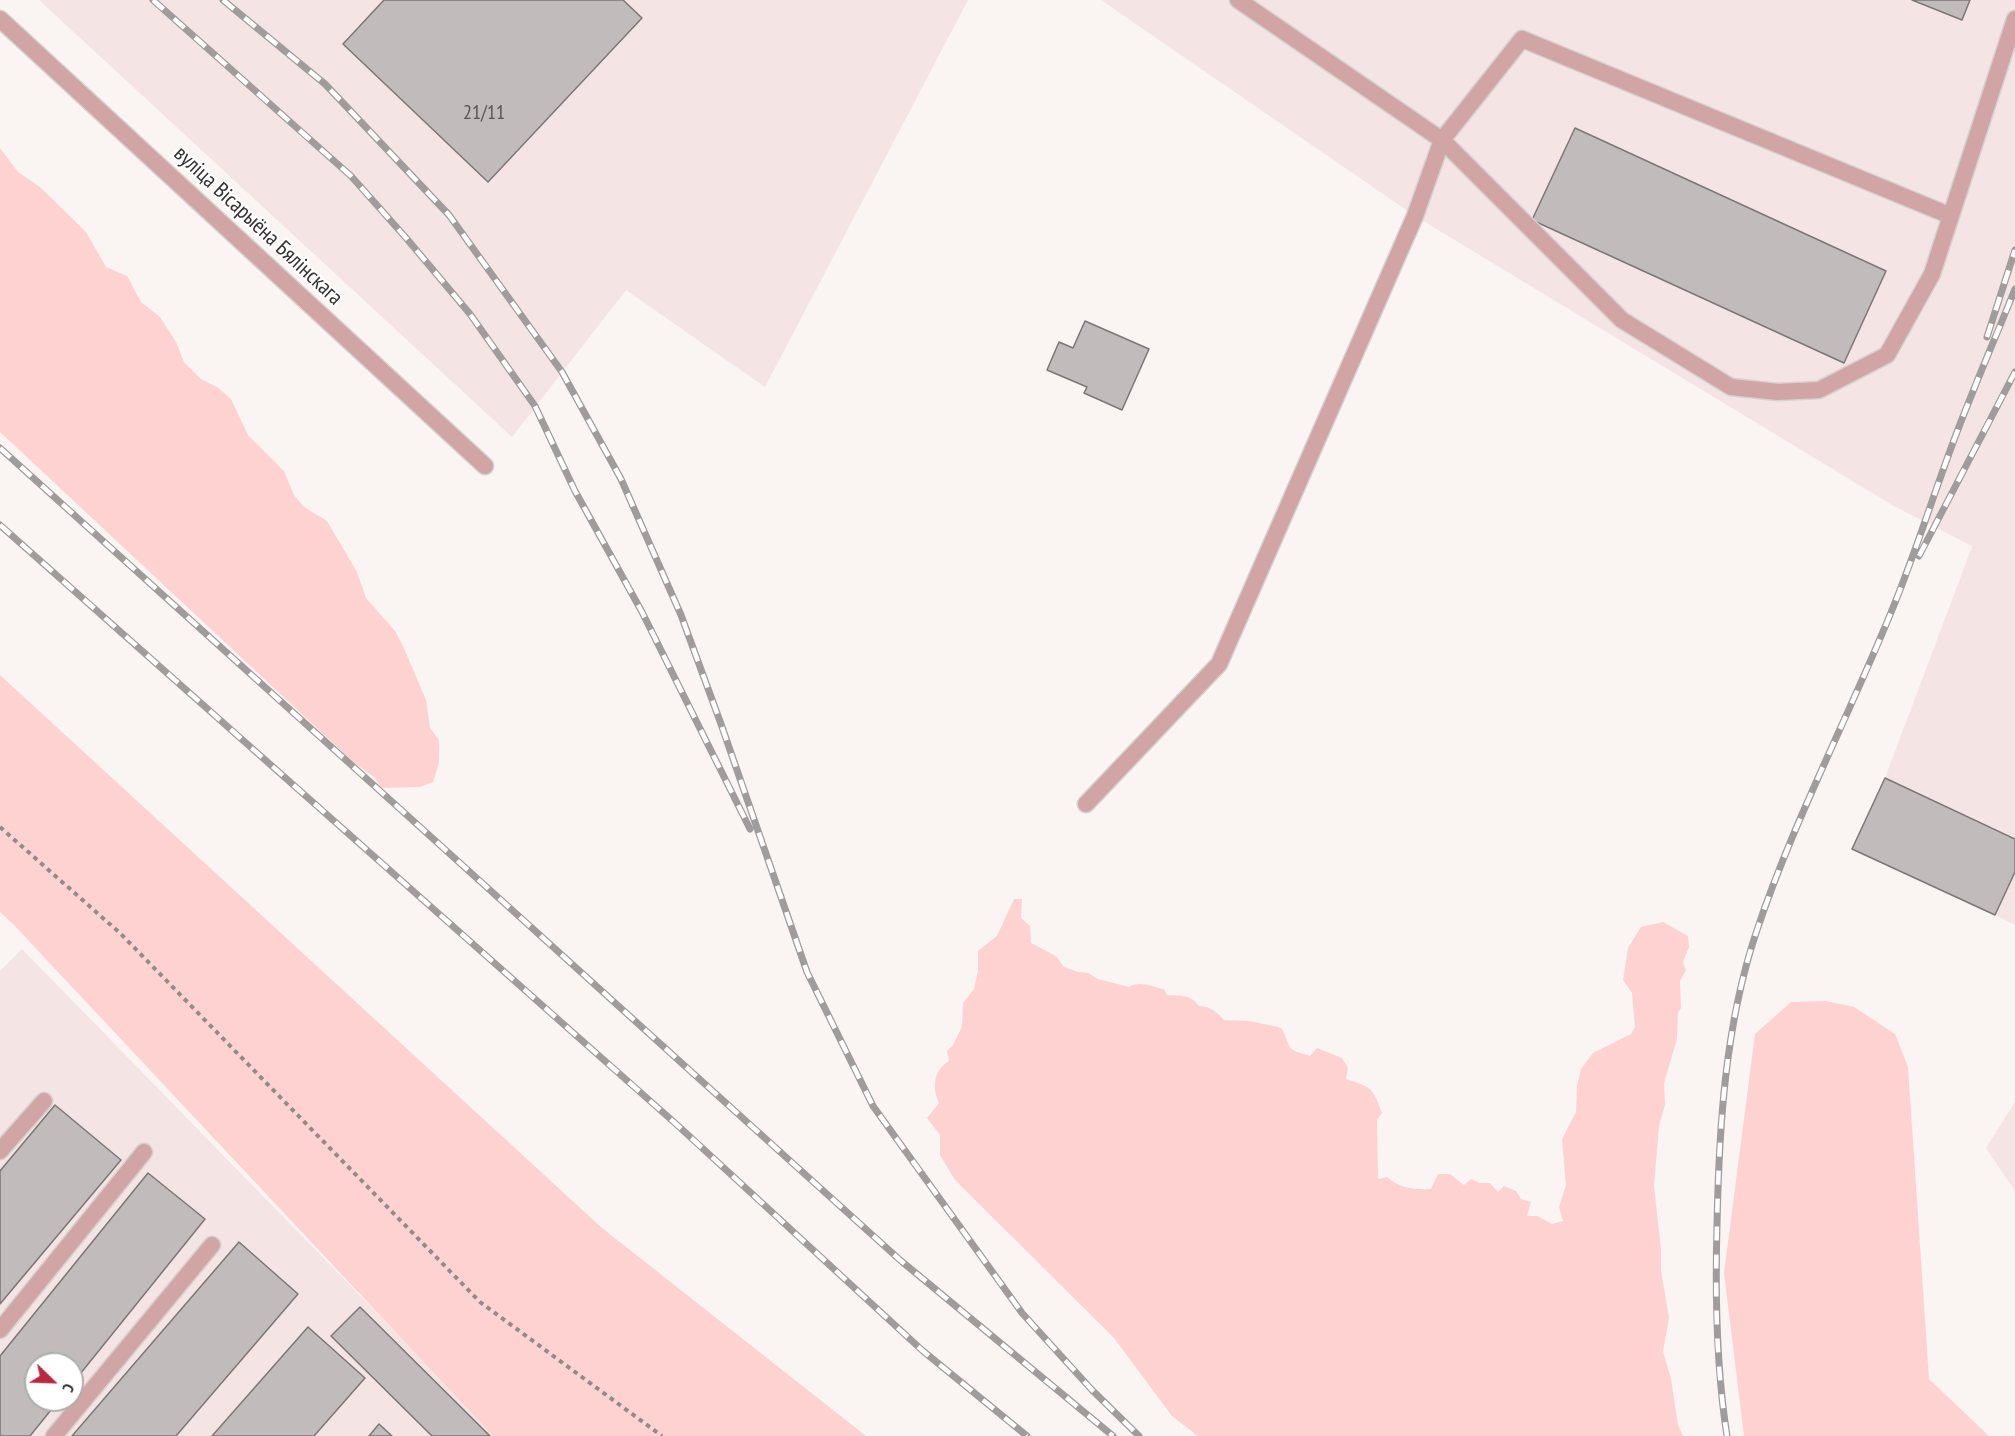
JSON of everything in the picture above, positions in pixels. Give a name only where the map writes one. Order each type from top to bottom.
[{"type":"street","points":[[1238,0],[1442,140],[1622,320],[1731,387],[1778,392],[1819,390],[1887,355],[1932,274],[2015,19]]},
{"type":"street","name":"вуліца Вісарыёна Бялінскага","points":[[0,19],[485,465]]},
{"type":"street","points":[[1086,804],[1219,664],[1415,216],[1442,140],[1522,39],[1951,216]]},
{"type":"street","points":[[0,1151],[44,1101]]},
{"type":"street","points":[[0,1330],[144,1152]]},
{"type":"street","points":[[54,1436],[212,1245]]},
{"type":"path","points":[[0,827],[121,934],[480,1302],[662,1436]]},
{"type":"shaded area","points":[[39,0],[968,0],[765,387],[626,290],[512,437]]},
{"type":"shaded area","points":[[1101,0],[2015,0],[2015,925],[1995,915],[1885,778],[1973,544],[1972,546],[1892,505],[1415,216]]},
{"type":"shaded area","points":[[0,148],[18,172],[40,187],[86,232],[106,267],[127,276],[141,302],[160,317],[176,342],[184,362],[201,379],[217,387],[231,399],[248,435],[284,471],[294,495],[304,507],[327,521],[357,572],[366,598],[395,631],[426,700],[430,728],[439,740],[439,763],[433,782],[420,787],[381,788],[375,778],[353,762],[0,432]]},
{"type":"shaded area","points":[[0,675],[602,1228],[866,1436],[493,1436],[0,912]]},
{"type":"shaded area","points":[[1014,899],[1022,899],[1021,918],[1030,926],[1031,943],[1056,956],[1064,967],[1129,987],[1142,984],[1164,989],[1167,995],[1189,998],[1199,1006],[1213,1010],[1224,1020],[1249,1021],[1278,1027],[1282,1029],[1290,1048],[1296,1052],[1310,1056],[1317,1048],[1342,1058],[1348,1068],[1346,1079],[1370,1089],[1382,1113],[1377,1120],[1378,1179],[1387,1177],[1408,1188],[1431,1189],[1438,1174],[1450,1174],[1464,1185],[1471,1179],[1480,1183],[1490,1183],[1498,1192],[1504,1186],[1516,1191],[1521,1199],[1531,1202],[1527,1216],[1537,1216],[1552,1224],[1563,1221],[1559,1207],[1566,1185],[1562,1139],[1576,1112],[1577,1086],[1581,1069],[1593,1053],[1631,1034],[1635,1027],[1632,993],[1623,980],[1628,948],[1641,927],[1663,922],[1688,936],[1689,947],[1683,962],[1686,970],[1680,981],[1681,1008],[1678,1012],[1677,1039],[1664,1083],[1665,1105],[1659,1126],[1654,1186],[1661,1249],[1661,1271],[1669,1318],[1663,1351],[1671,1379],[1678,1425],[1683,1436],[1198,1436],[1172,1416],[1114,1338],[955,1180],[940,1155],[940,1135],[927,1118],[939,1103],[935,1091],[935,1080],[937,1074],[949,1061],[947,1051],[953,1045],[962,1027],[963,1003],[974,989],[978,971],[978,951],[997,936]]},
{"type":"shaded area","points":[[22,949],[497,1436],[0,1436],[0,971]]},
{"type":"shaded area","points":[[1826,1001],[1854,1007],[1895,1034],[1908,1067],[1929,1379],[1989,1436],[1744,1436],[1724,1273],[1755,1034],[1791,1002]]},
{"type":"shaded area","points":[[2015,1102],[2015,1191],[1986,1148]]},
{"type":"building","points":[[384,0],[623,0],[642,18],[488,182],[343,44]]},
{"type":"building","points":[[1912,0],[1970,0],[1962,20]]},
{"type":"building","points":[[1575,128],[1886,271],[1844,363],[1532,220]]},
{"type":"building","points":[[1085,321],[1149,349],[1122,410],[1084,393],[1087,387],[1047,370],[1059,342],[1073,348]]},
{"type":"building","points":[[1885,778],[2015,839],[2015,872],[1995,915],[1852,849]]},
{"type":"building","points":[[55,1105],[121,1160],[0,1304],[0,1171]]},
{"type":"building","points":[[148,1173],[205,1219],[84,1369],[84,1352],[24,1352],[24,1412],[49,1412],[30,1436],[0,1436],[0,1356]]},
{"type":"building","points":[[239,1242],[298,1294],[176,1436],[72,1436]]},
{"type":"building","points":[[360,1307],[490,1436],[432,1436],[331,1336]]},
{"type":"building","points":[[308,1327],[365,1378],[314,1436],[212,1436]]},
{"type":"building","points":[[379,1424],[392,1436],[369,1436]]},
{"type":"railway","points":[[153,0],[351,176],[470,314],[535,406],[575,491],[642,612],[750,829]]},
{"type":"railway","points":[[223,0],[325,84],[449,215],[562,372],[621,479],[681,615],[807,972],[873,1106],[1022,1313],[1092,1390],[1139,1436]]},
{"type":"railway","points":[[1987,337],[2015,250]]},
{"type":"railway","points":[[1727,1436],[1717,1331],[1718,1188],[1726,1077],[1737,1004],[1746,968],[1756,933],[1787,851],[1892,610],[1961,421],[2015,289]]},
{"type":"railway","points":[[1919,556],[2015,372]]},
{"type":"railway","points":[[0,448],[900,1260],[1113,1436]]},
{"type":"railway","points":[[0,525],[675,1123],[923,1351],[1027,1436]]}]
